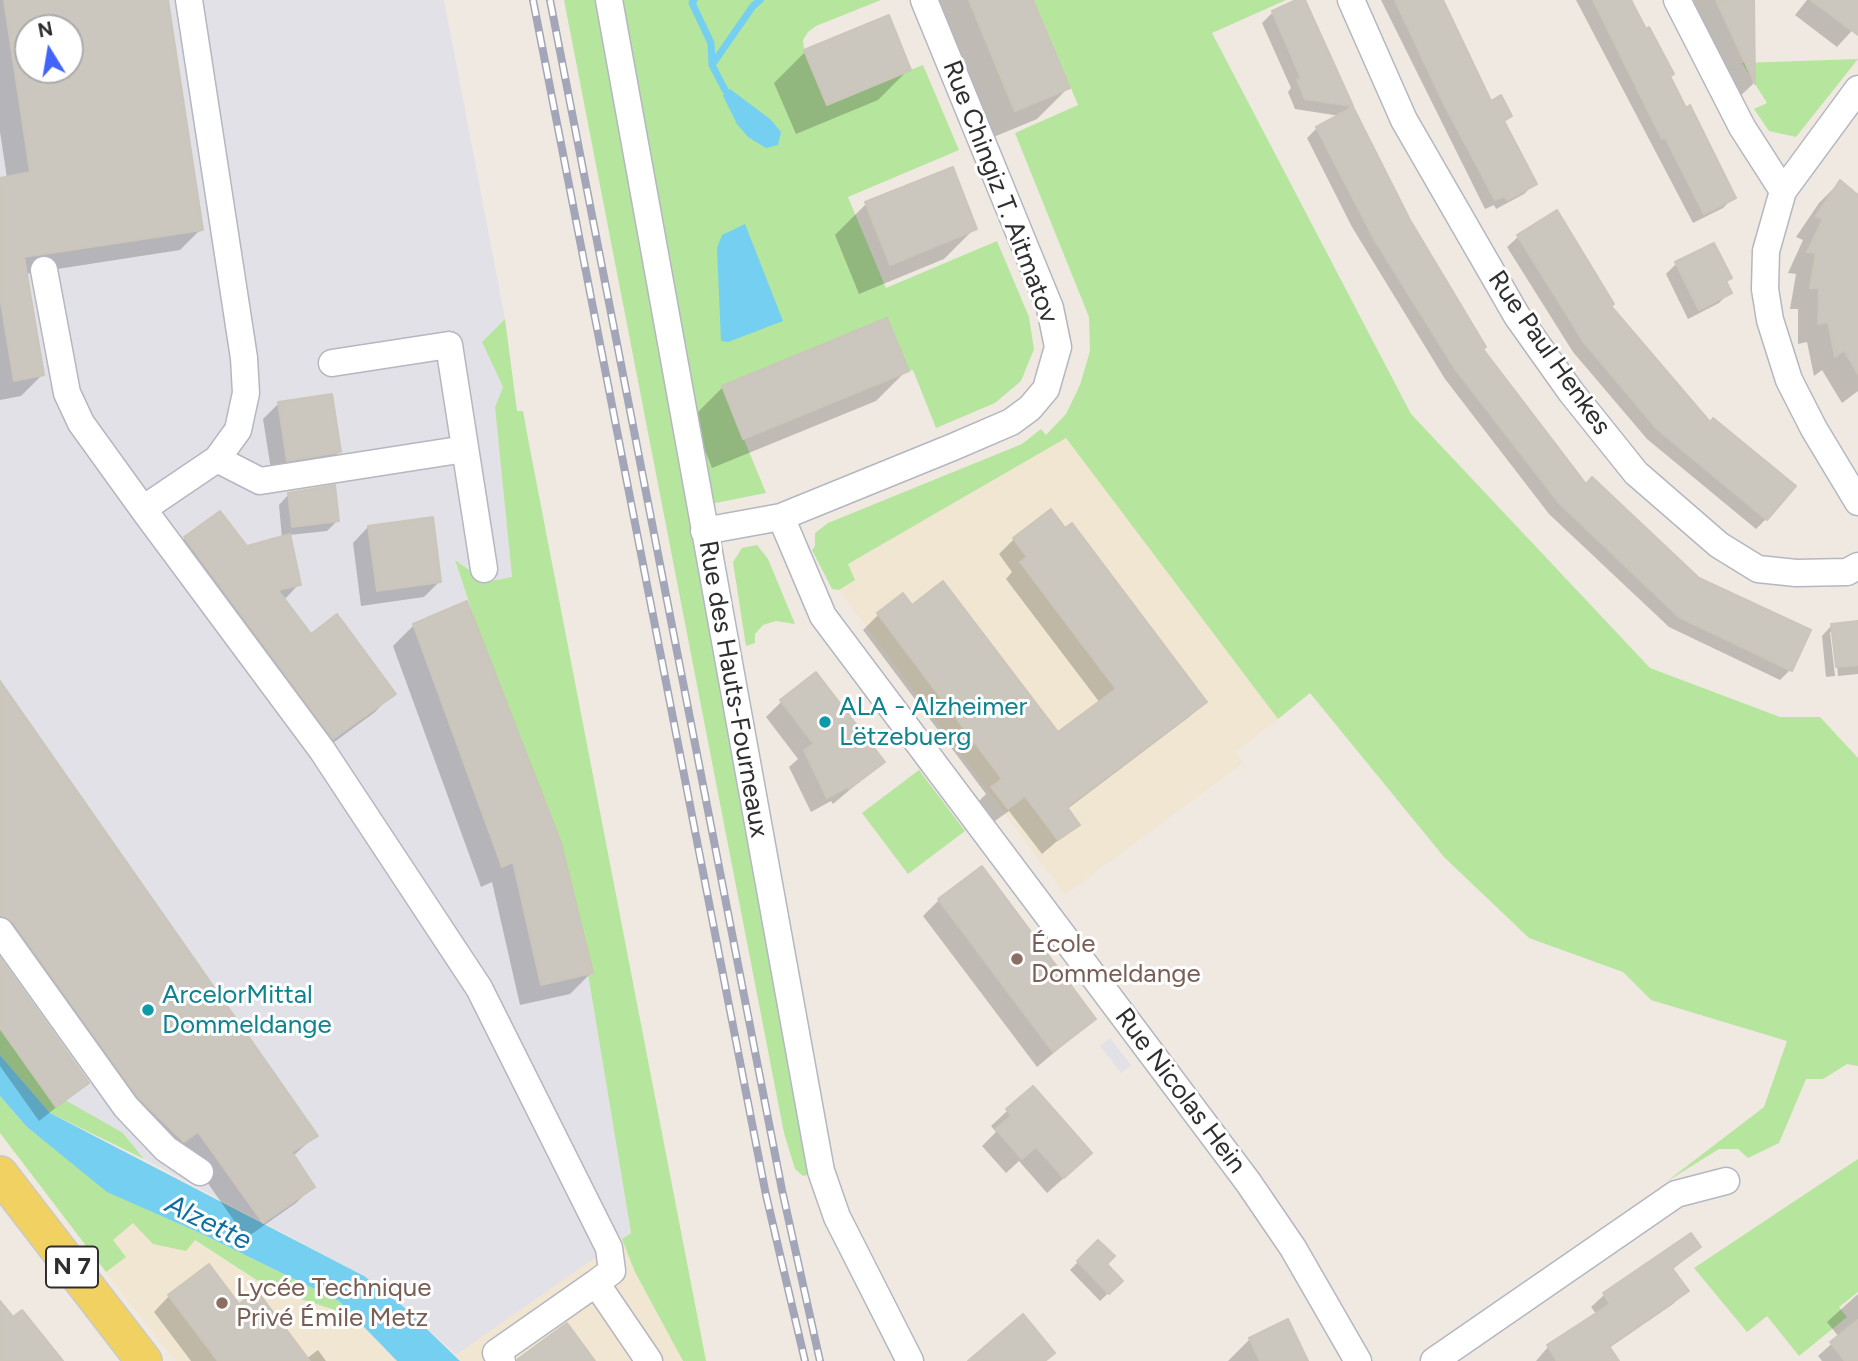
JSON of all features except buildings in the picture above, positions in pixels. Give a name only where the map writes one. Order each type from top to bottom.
[{"type":"main road","name":"N 7","points":[[0,1174],[144,1361]]},
{"type":"street","points":[[143,509],[217,459],[238,430],[246,393],[244,358],[189,0]]},
{"type":"street","name":"Rue des Hauts-Fourneaux","points":[[609,0],[821,1171],[838,1217],[910,1361]]},
{"type":"street","name":"Rue Chingiz T. Aitmatov","points":[[704,531],[781,517],[1011,422],[1030,408],[1046,389],[1058,347],[1050,308],[924,0]]},
{"type":"street","name":"Rue Paul Henkes","points":[[1351,0],[1404,120],[1510,304],[1571,393],[1636,473],[1719,545],[1758,569],[1796,573],[1847,572],[1858,566]]},
{"type":"street","points":[[1677,0],[1742,127],[1783,191]]},
{"type":"street","points":[[1858,89],[1783,191],[1766,251],[1765,289],[1770,320],[1789,380],[1814,429],[1858,502]]},
{"type":"street","points":[[44,270],[67,393],[81,423],[322,750],[479,988],[609,1248],[612,1271],[496,1353],[502,1361]]},
{"type":"street","points":[[332,363],[449,345],[484,569]]},
{"type":"street","points":[[217,459],[260,481],[465,449]]},
{"type":"street","name":"Rue Nicolas Hein","points":[[781,517],[823,616],[1248,1182],[1293,1248],[1358,1361]]},
{"type":"street","points":[[0,931],[126,1107],[166,1149],[200,1172]]},
{"type":"street","points":[[1434,1361],[1676,1194],[1726,1181]]},
{"type":"street","points":[[596,1283],[649,1361]]},
{"type":"shaded area","points":[[0,0],[444,0],[505,319],[482,342],[503,387],[495,407],[512,577],[486,582],[455,561],[593,973],[588,975],[631,1233],[456,1355],[405,1308],[364,1276],[144,1159],[123,1133],[56,1107],[0,1028]]},
{"type":"shaded area","points":[[1066,438],[1278,719],[1236,752],[1243,763],[1065,895],[839,590],[855,580],[848,564]]},
{"type":"shaded area","points":[[1110,1038],[1131,1065],[1121,1073],[1100,1046]]},
{"type":"shaded area","name":"Lycée Technique Privé Émile Metz","points":[[133,1223],[194,1240],[272,1290],[354,1316],[397,1361],[175,1361],[106,1272],[126,1257],[113,1240]]},
{"type":"shaded area","name":"Lycée Technique Privé Émile Metz","points":[[622,1239],[635,1272],[683,1361],[460,1361],[456,1355]]},
{"type":"green space","points":[[564,0],[881,0],[816,26],[803,40],[804,50],[827,104],[923,65],[959,150],[848,197],[886,288],[997,241],[1029,317],[1034,349],[1021,381],[995,403],[936,428],[913,370],[909,371],[887,318],[722,386],[766,493],[700,506],[821,1171],[803,1176],[795,1169],[784,1133]]},
{"type":"green space","points":[[1034,0],[1286,0],[1212,33],[1411,414],[1650,668],[1780,717],[1820,717],[1858,758],[1858,1066],[1847,1064],[1823,1079],[1806,1079],[1779,1143],[1748,1158],[1738,1149],[1719,1149],[1666,1182],[1764,1107],[1787,1041],[1651,1000],[1623,972],[1529,938],[1444,857],[1310,693],[1278,719],[1066,438],[848,564],[855,580],[839,590],[832,589],[812,550],[815,546],[815,533],[828,523],[1022,444],[1041,429],[1046,435],[1066,414],[1080,385],[1090,351],[1089,317],[1015,133],[1078,105]]},
{"type":"green space","points":[[1858,59],[1796,137],[1769,131],[1754,109],[1767,103],[1742,63]]},
{"type":"green space","points":[[505,319],[517,411],[523,411],[706,1361],[683,1361],[635,1272],[622,1239],[631,1233],[588,974],[592,973],[455,560],[486,582],[512,577],[495,407],[503,387],[482,342]]},
{"type":"green space","points":[[757,545],[768,559],[795,624],[776,621],[763,625],[755,634],[755,643],[746,646],[733,562],[742,548]]},
{"type":"green space","points":[[919,770],[965,831],[908,874],[862,813]]},
{"type":"green space","points":[[0,1028],[56,1106],[65,1100],[123,1133],[144,1159],[50,1113],[0,1055]]},
{"type":"green space","points":[[0,1096],[27,1127],[107,1191],[339,1301],[354,1316],[272,1290],[195,1240],[186,1251],[153,1244],[133,1223],[113,1240],[126,1257],[106,1272],[0,1133]]},
{"type":"green space","points":[[1858,1159],[1858,1292],[1839,1307],[1847,1317],[1799,1356],[1767,1316],[1747,1332],[1694,1268]]},
{"type":"water","points":[[730,89],[770,119],[781,132],[778,145],[766,148],[748,137],[737,124],[723,96],[725,90]]},
{"type":"water","points":[[745,224],[783,321],[728,342],[721,341],[717,248],[722,235]]},
{"type":"water","name":"Alzette","points":[[0,1055],[50,1113],[364,1276],[405,1308],[460,1361],[397,1361],[339,1301],[200,1233],[107,1192],[27,1127],[0,1096]]},
{"type":"waterway","points":[[694,0],[692,3],[711,43],[712,65],[725,90]]},
{"type":"waterway","points":[[712,65],[760,0]]},
{"type":"railway","points":[[533,0],[766,1195],[805,1361]]},
{"type":"railway","points":[[550,0],[782,1190],[820,1361]]},
{"type":"place","name":"ALA - Alzheimer Lëtzebuerg","points":[[825,722]]},
{"type":"place","name":"École Dommeldange","points":[[1017,959]]},
{"type":"place","name":"ArcelorMittal Dommeldange","points":[[148,1010]]},
{"type":"place","name":"Lycée Technique Privé Émile Metz","points":[[222,1303]]}]
